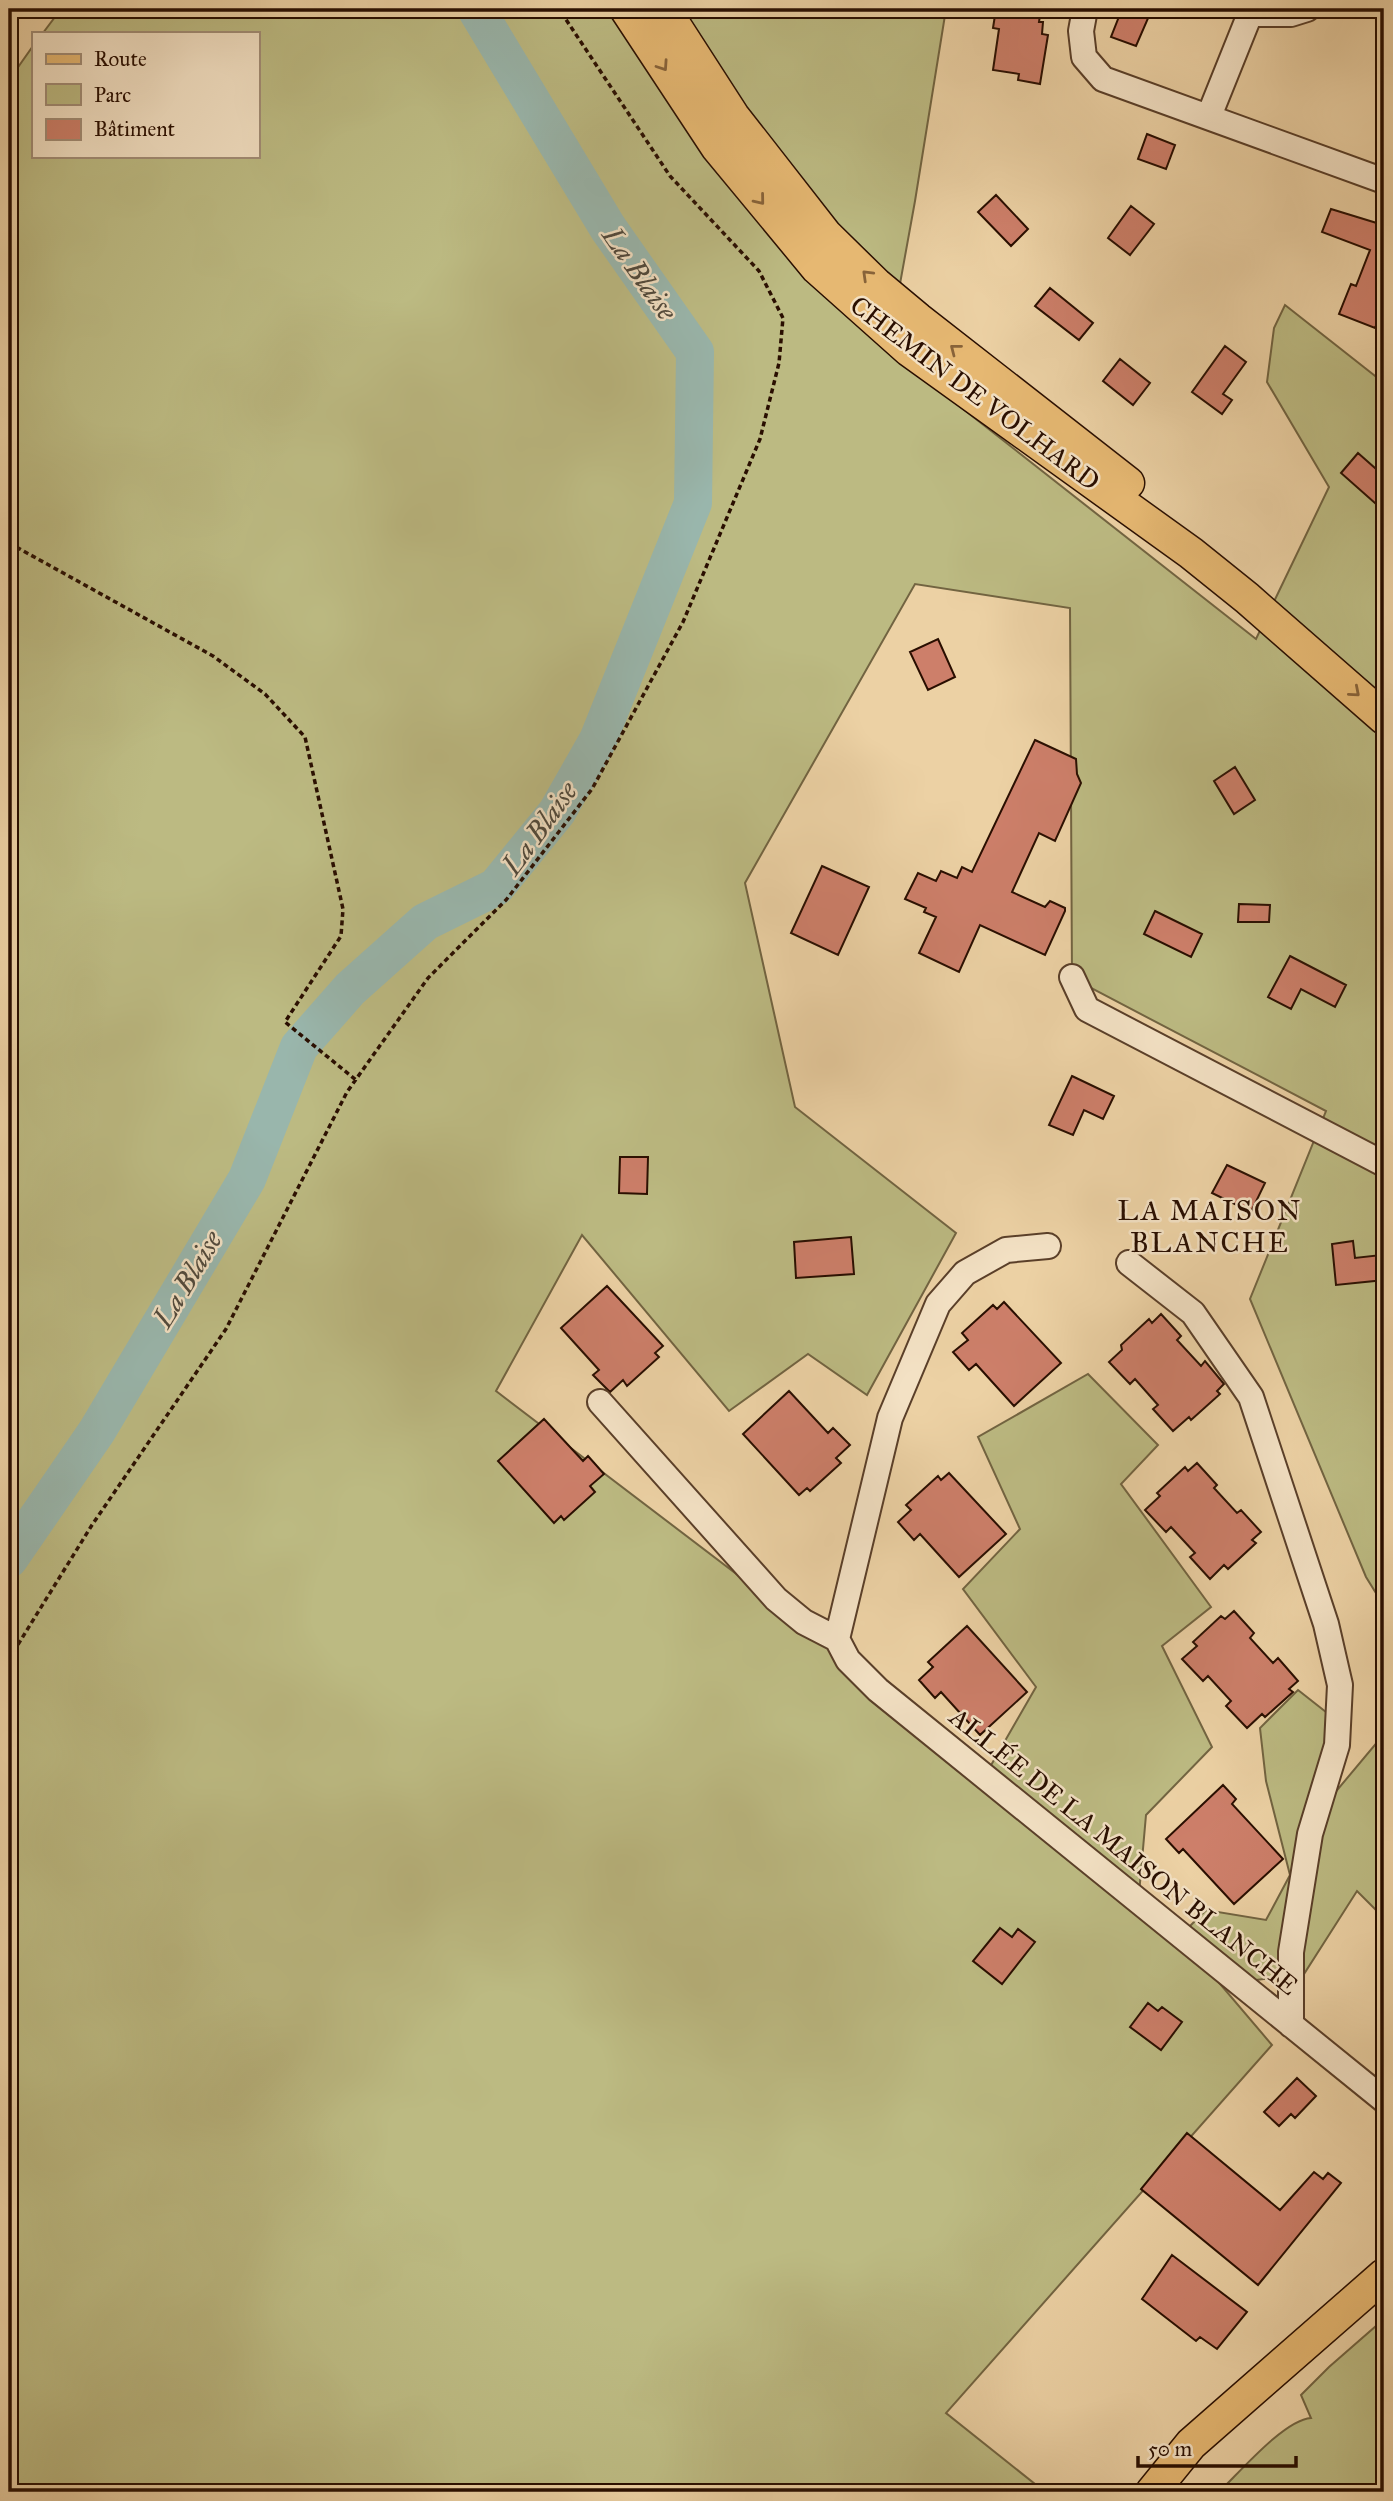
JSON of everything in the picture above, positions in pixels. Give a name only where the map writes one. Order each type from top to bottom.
[{"type":"main road","name":"CHEMIN DE VOLHARD","points":[[626,9],[717,147],[817,268],[909,350],[1191,553],[1384,719]]},
{"type":"main road","name":"CHEMIN DE VOLHARD","points":[[664,9],[707,77],[767,161],[826,235],[876,284],[1095,458],[1235,562],[1384,690]]},
{"type":"main road","points":[[1152,2492],[1191,2444],[1384,2275]]},
{"type":"street","points":[[1085,9],[1081,31],[1084,57],[1103,79],[1384,181]]},
{"type":"street","points":[[1209,116],[1250,14],[1291,14],[1307,9]]},
{"type":"street","points":[[1072,977],[1087,1009],[1384,1164]]},
{"type":"street","points":[[600,1402],[776,1599],[804,1622],[837,1639],[890,1418],[937,1304],[965,1273],[1006,1250],[1048,1246]]},
{"type":"street","points":[[1129,1264],[1193,1313],[1251,1397],[1326,1623],[1340,1685],[1337,1745],[1310,1834],[1291,1952],[1291,2025]]},
{"type":"street","name":"ALLÉE DE LA MAISON BLANCHE","points":[[837,1639],[848,1660],[878,1690],[1384,2100]]},
{"type":"path","points":[[9,1659],[92,1525],[226,1329],[347,1092],[428,978],[506,900],[592,789],[683,622],[760,439],[779,363],[783,318],[759,271],[670,176],[559,9]]},
{"type":"path","points":[[9,543],[213,656],[265,694],[305,737],[343,909],[341,936],[285,1022],[356,1080]]},
{"type":"green space","points":[[61,9],[946,9],[888,350],[1256,639],[1329,487],[1267,382],[1274,328],[1285,305],[1384,383],[1384,1606],[1366,1577],[1250,1299],[1326,1111],[1072,978],[1070,608],[915,584],[745,883],[795,1107],[956,1233],[867,1395],[808,1354],[729,1411],[582,1235],[496,1391],[990,1767],[1036,1687],[963,1589],[1020,1529],[978,1437],[1088,1374],[1158,1445],[1121,1484],[1211,1607],[1162,1646],[1212,1747],[1146,1815],[1139,1894],[1187,1945],[1272,2045],[946,2413],[1045,2492],[9,2492],[9,80],[32,47],[32,158],[259,158],[259,32],[44,32]]},
{"type":"green space","points":[[1298,1690],[1331,1716],[1333,1795],[1384,1734],[1384,1918],[1357,1891],[1304,1974],[1248,1981],[1185,1931],[1206,1910],[1266,1920],[1290,1875],[1266,1781],[1260,1728]]},
{"type":"green space","points":[[1384,2319],[1384,2492],[1219,2492],[1276,2437],[1300,2421],[1311,2418],[1301,2395]]},
{"type":"building","points":[[996,9],[1041,9],[1039,22],[1043,22],[1042,34],[1048,35],[1040,84],[1018,80],[1019,74],[993,70],[999,29],[993,28]]},
{"type":"building","points":[[1122,9],[1148,9],[1145,15],[1149,16],[1136,46],[1111,37]]},
{"type":"building","points":[[1147,134],[1175,145],[1166,169],[1138,159]]},
{"type":"building","points":[[996,195],[1028,229],[1011,246],[978,212]]},
{"type":"building","points":[[1131,206],[1154,224],[1130,255],[1108,238]]},
{"type":"building","points":[[1331,209],[1380,224],[1384,217],[1384,305],[1375,328],[1339,314],[1351,284],[1356,286],[1370,250],[1322,232]]},
{"type":"building","points":[[1050,288],[1093,323],[1079,340],[1035,306]]},
{"type":"building","points":[[1225,346],[1246,362],[1223,394],[1232,400],[1222,414],[1192,392]]},
{"type":"building","points":[[1120,359],[1150,383],[1133,405],[1103,381]]},
{"type":"building","points":[[1358,453],[1384,476],[1384,511],[1341,473]]},
{"type":"building","points":[[938,639],[955,677],[928,690],[910,652]]},
{"type":"building","points":[[1035,740],[1076,759],[1081,783],[1055,841],[1039,833],[1012,892],[1045,907],[1050,901],[1065,908],[1065,911],[1045,955],[980,925],[959,972],[919,953],[936,917],[924,912],[926,908],[905,899],[918,873],[936,881],[941,871],[957,878],[962,867],[972,872]]},
{"type":"building","points":[[1235,767],[1255,800],[1234,814],[1214,781]]},
{"type":"building","points":[[822,866],[869,887],[838,955],[791,933]]},
{"type":"building","points":[[1239,904],[1270,905],[1269,922],[1238,922]]},
{"type":"building","points":[[1155,911],[1202,934],[1191,957],[1144,934]]},
{"type":"building","points":[[1290,956],[1346,985],[1335,1007],[1301,989],[1291,1009],[1268,997]]},
{"type":"building","points":[[1072,1076],[1114,1096],[1103,1119],[1084,1110],[1073,1135],[1049,1125]]},
{"type":"building","points":[[620,1157],[648,1157],[647,1194],[619,1193]]},
{"type":"building","points":[[1227,1165],[1265,1183],[1251,1212],[1212,1193]]},
{"type":"building","points":[[851,1237],[854,1274],[796,1278],[794,1242]]},
{"type":"building","points":[[1353,1241],[1355,1258],[1381,1255],[1384,1280],[1336,1285],[1332,1244]]},
{"type":"building","points":[[607,1286],[663,1346],[655,1353],[659,1357],[627,1386],[623,1380],[610,1392],[593,1375],[599,1370],[561,1328]]},
{"type":"building","points":[[1004,1302],[1061,1363],[1014,1406],[976,1364],[969,1370],[953,1352],[968,1340],[962,1333],[993,1305],[997,1309]]},
{"type":"building","points":[[1161,1314],[1181,1336],[1177,1340],[1201,1366],[1205,1361],[1224,1384],[1217,1391],[1220,1394],[1191,1420],[1189,1417],[1173,1431],[1153,1409],[1158,1405],[1135,1379],[1130,1384],[1109,1362],[1122,1350],[1121,1345],[1149,1319],[1152,1323]]},
{"type":"building","points":[[789,1391],[828,1433],[833,1428],[850,1445],[836,1458],[841,1463],[810,1491],[807,1488],[799,1495],[743,1434]]},
{"type":"building","points":[[544,1419],[583,1461],[588,1456],[604,1474],[590,1486],[595,1492],[564,1520],[561,1516],[554,1523],[498,1461]]},
{"type":"building","points":[[1197,1463],[1217,1485],[1214,1488],[1237,1513],[1241,1510],[1261,1532],[1252,1540],[1256,1543],[1228,1569],[1224,1565],[1210,1579],[1190,1557],[1195,1553],[1171,1527],[1166,1532],[1145,1510],[1160,1496],[1157,1493],[1185,1467],[1188,1471]]},
{"type":"building","points":[[949,1473],[1006,1534],[959,1577],[920,1534],[914,1540],[898,1522],[911,1510],[906,1505],[938,1476],[941,1480]]},
{"type":"building","points":[[1234,1611],[1254,1633],[1250,1638],[1273,1663],[1278,1658],[1298,1681],[1289,1689],[1293,1692],[1265,1717],[1262,1714],[1247,1728],[1226,1706],[1231,1701],[1208,1676],[1203,1681],[1182,1659],[1197,1646],[1193,1642],[1221,1616],[1225,1619]]},
{"type":"building","points":[[967,1626],[1027,1692],[980,1735],[941,1692],[935,1698],[919,1680],[933,1667],[928,1662]]},
{"type":"building","points":[[1223,1785],[1236,1799],[1232,1804],[1283,1859],[1234,1904],[1183,1849],[1179,1853],[1166,1839]]},
{"type":"building","points":[[1000,1928],[1012,1937],[1018,1929],[1035,1942],[1002,1984],[973,1961]]},
{"type":"building","points":[[1148,2003],[1158,2011],[1162,2007],[1182,2022],[1161,2050],[1130,2027]]},
{"type":"building","points":[[1297,2078],[1316,2096],[1295,2118],[1291,2114],[1279,2126],[1264,2112]]},
{"type":"building","points":[[1187,2133],[1280,2210],[1314,2172],[1323,2179],[1328,2173],[1341,2183],[1258,2285],[1141,2189]]},
{"type":"building","points":[[1172,2255],[1247,2312],[1217,2349],[1200,2337],[1196,2341],[1142,2299]]},
{"type":"waterway","name":"La Blaise","points":[[9,1559],[97,1431],[247,1179],[299,1047],[350,989],[425,922],[496,887],[557,812],[598,740],[693,503],[695,352],[608,228],[476,9]]},
{"type":"district","name":"LA MAISON BLANCHE","points":[[1210,1226]]}]
